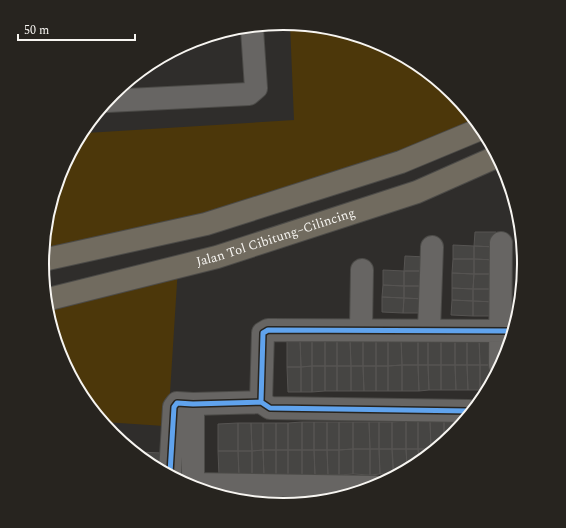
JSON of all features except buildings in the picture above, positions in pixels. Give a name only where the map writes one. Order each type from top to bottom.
[{"type":"highway","points":[[49,259],[206,224],[402,162],[476,131]]},
{"type":"highway","name":"Jalan Tol Cibitung–Cilincing","points":[[51,298],[217,257],[417,192],[492,160]]},
{"type":"street","points":[[117,100],[254,92],[256,88],[252,32]]},
{"type":"street","points":[[261,402],[263,333],[265,331],[361,329],[506,331],[501,243]]},
{"type":"street","points":[[429,330],[432,247]]},
{"type":"street","points":[[361,329],[362,270]]},
{"type":"street","points":[[170,469],[174,406],[177,403],[261,402],[270,408],[465,411]]},
{"type":"street","points":[[193,404],[193,480]]},
{"type":"street","points":[[208,486],[355,487]]},
{"type":"shaded area","points":[[290,30],[329,34],[344,38],[373,48],[400,61],[413,69],[437,88],[459,110],[476,131],[401,162],[49,258],[53,218],[61,189],[73,161],[89,133],[294,120]]},
{"type":"shaded area","points":[[178,267],[170,393],[164,426],[112,422],[107,418],[88,394],[73,367],[61,339],[51,298]]},
{"type":"cycle path","points":[[261,402],[263,333],[268,330],[507,331]]},
{"type":"cycle path","points":[[170,469],[174,407],[177,403],[261,402],[270,408],[465,411]]}]
